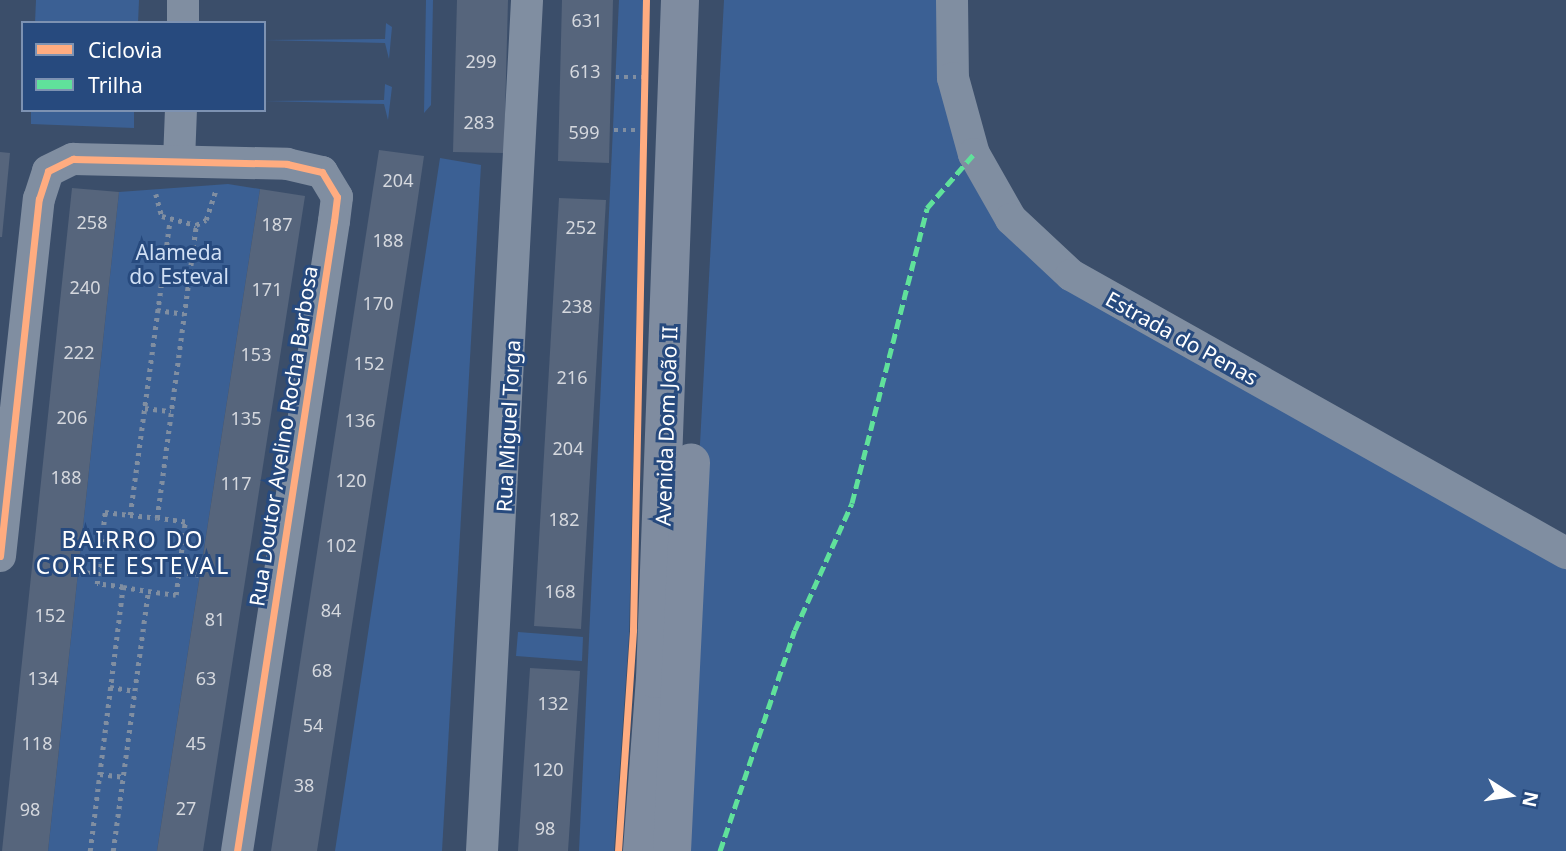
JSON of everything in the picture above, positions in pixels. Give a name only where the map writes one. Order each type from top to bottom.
[{"type":"main road","name":"Avenida Dom João II","points":[[642,851],[655,679],[680,0]]},
{"type":"main road","name":"Avenida Dom João II","points":[[672,851],[684,678],[702,0]]},
{"type":"street","points":[[183,0],[183,21]]},
{"type":"street","name":"Rua Miguel Torga","points":[[482,851],[527,0]]},
{"type":"street","name":"Estrada do Penas","points":[[952,0],[953,78],[974,153],[1011,219],[1071,275],[1566,553]]},
{"type":"street","points":[[179,161],[180,112]]},
{"type":"street","name":"Rua Doutor Avelino Rocha Barbosa","points":[[0,556],[41,184],[58,162],[73,159],[307,166],[331,182],[337,197],[237,851]]},
{"type":"path","points":[[644,94],[645,66]]},
{"type":"path","points":[[616,77],[642,77]]},
{"type":"path","points":[[614,130],[642,133],[643,122]]},
{"type":"path","points":[[170,221],[196,225],[206,220],[216,185]]},
{"type":"path","points":[[130,515],[170,221],[156,194]]},
{"type":"path","points":[[157,518],[196,225]]},
{"type":"path","points":[[157,310],[184,314]]},
{"type":"path","points":[[145,408],[170,411]]},
{"type":"path","points":[[105,512],[157,518],[185,522],[176,595],[97,584],[105,512]]},
{"type":"path","points":[[78,571],[98,573]]},
{"type":"path","points":[[179,571],[199,575]]},
{"type":"path","points":[[90,851],[123,587]]},
{"type":"path","points":[[113,851],[148,591]]},
{"type":"path","points":[[110,687],[134,691]]},
{"type":"path","points":[[99,774],[123,777]]},
{"type":"green space","points":[[36,0],[139,0],[138,21],[35,21]]},
{"type":"green space","points":[[426,0],[433,0],[431,105],[424,113]]},
{"type":"green space","points":[[619,0],[644,0],[629,635],[614,851],[579,851]]},
{"type":"green space","points":[[724,0],[956,0],[974,154],[1071,275],[1566,553],[1566,851],[678,851]]},
{"type":"green space","points":[[386,23],[392,27],[389,59],[385,43],[266,40],[266,40],[385,39]]},
{"type":"green space","points":[[385,84],[392,87],[388,120],[384,104],[266,101],[266,101],[384,100]]},
{"type":"green space","points":[[31,112],[134,112],[134,128],[31,124]]},
{"type":"green space","points":[[440,158],[481,165],[442,851],[335,851]]},
{"type":"green space","name":"Alameda do Esteval","points":[[228,184],[260,189],[157,851],[48,851],[119,192]]},
{"type":"green space","points":[[518,632],[583,637],[582,661],[516,656]]},
{"type":"building","points":[[457,0],[508,0],[504,153],[453,152]]},
{"type":"building","points":[[562,0],[613,0],[609,163],[558,161]]},
{"type":"building","points":[[379,150],[424,156],[416,211],[317,851],[271,851]]},
{"type":"building","points":[[0,152],[10,153],[2,237],[0,237]]},
{"type":"building","points":[[72,188],[119,192],[48,851],[2,851]]},
{"type":"building","points":[[260,189],[305,196],[203,851],[157,851]]},
{"type":"building","points":[[559,198],[606,200],[581,629],[534,626]]},
{"type":"building","points":[[530,668],[580,671],[568,851],[518,851]]},
{"type":"marked path","points":[[720,851],[795,630],[852,503],[927,208],[974,154]]},
{"type":"cycle path","points":[[618,851],[633,630],[646,0]]},
{"type":"cycle path","points":[[0,556],[39,199],[48,171],[73,159],[287,164],[322,172],[337,197],[334,221],[237,851]]},
{"type":"district","name":"BAIRRO DO CORTE ESTEVAL","points":[[133,552]]}]
